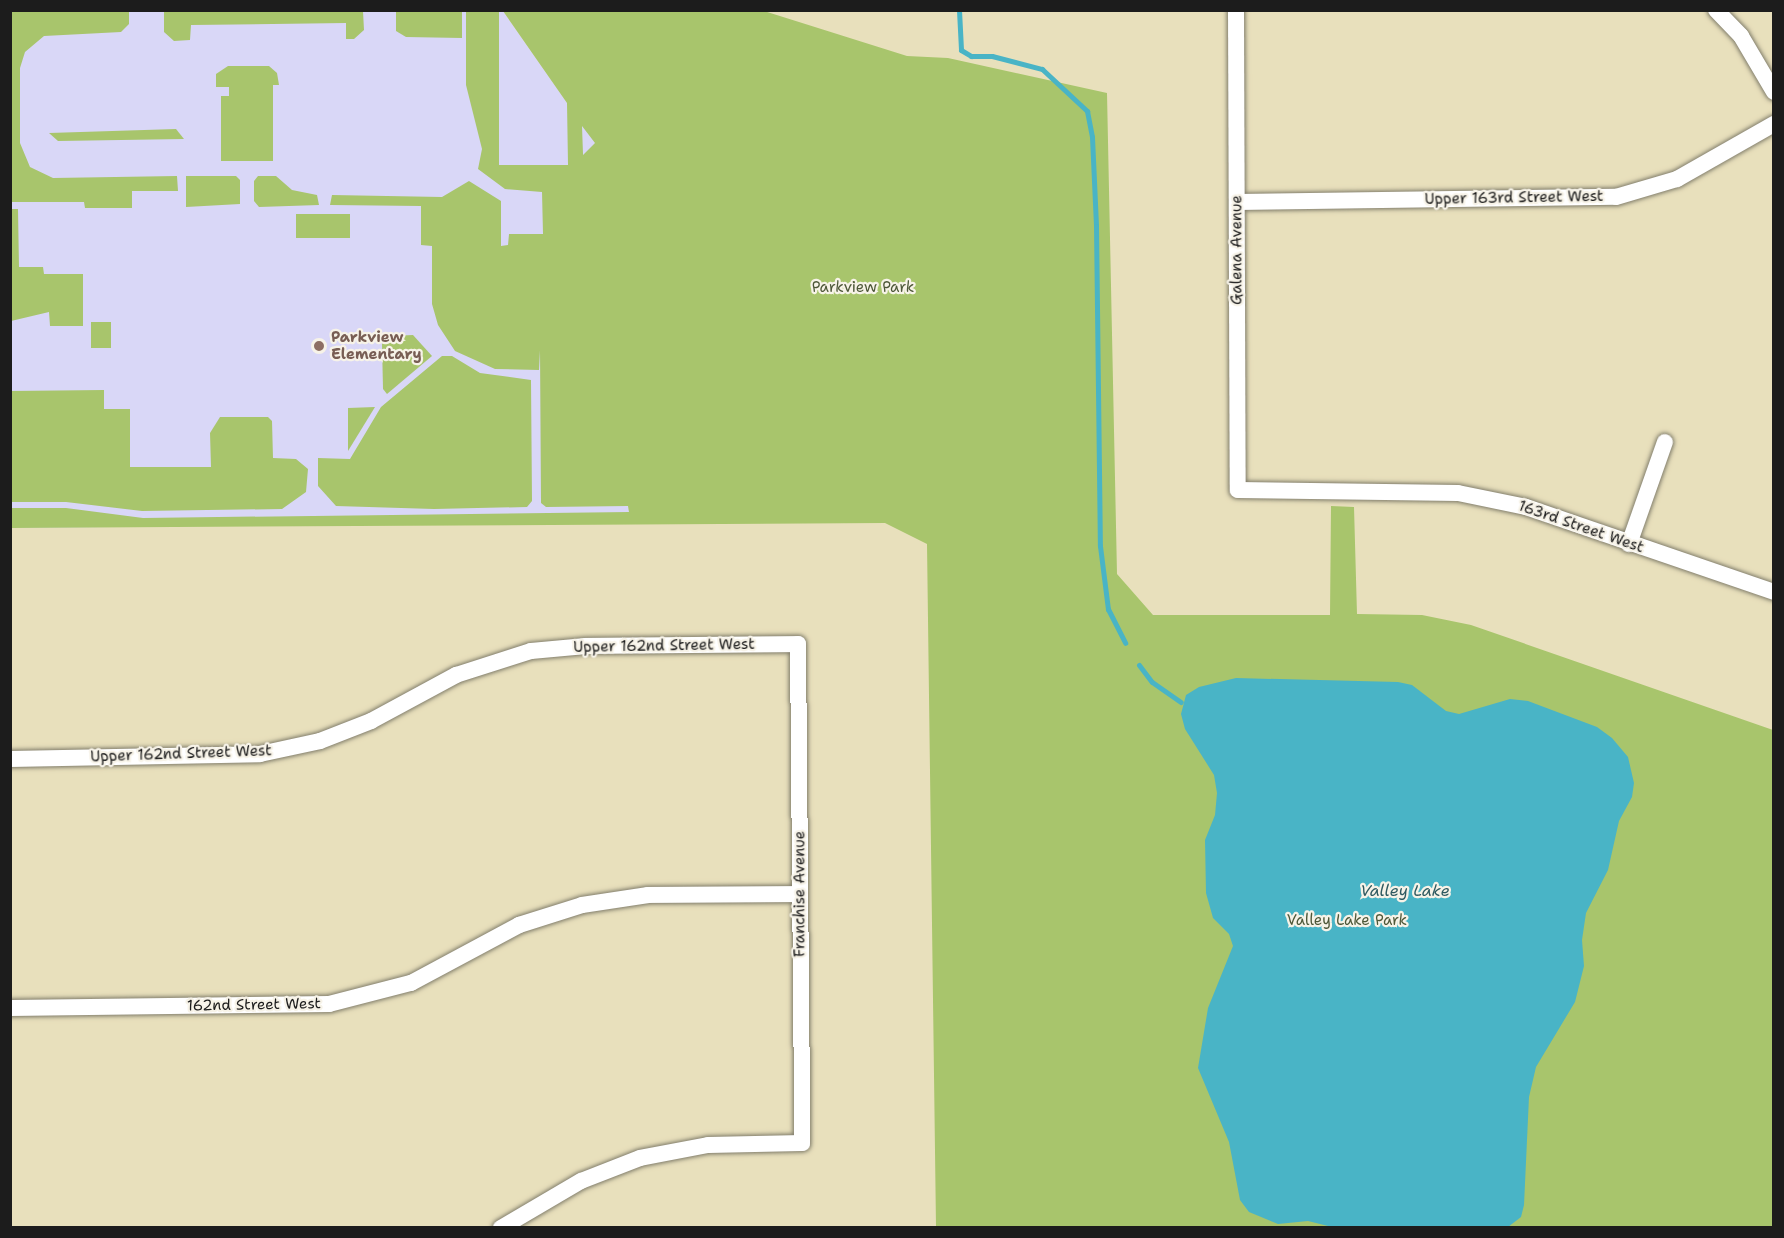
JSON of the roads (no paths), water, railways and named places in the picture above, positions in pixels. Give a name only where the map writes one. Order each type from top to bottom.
[{"type":"street","name":"Galena Avenue","points":[[1236,10],[1238,490]]},
{"type":"street","points":[[1716,10],[1742,36],[1773,92]]},
{"type":"street","name":"Upper 163rd Street West","points":[[1237,202],[1616,197],[1677,179],[1773,124]]},
{"type":"street","points":[[1629,544],[1665,442]]},
{"type":"street","name":"163rd Street West","points":[[1238,490],[1458,493],[1526,507],[1773,592]]},
{"type":"street","name":"Upper 162nd Street West","points":[[10,759],[261,754],[320,741],[370,721],[456,675],[531,651],[586,646],[798,644]]},
{"type":"street","name":"Franchise Avenue","points":[[501,1227],[582,1181],[640,1158],[708,1145],[802,1143],[798,644]]},
{"type":"street","name":"162nd Street West","points":[[10,1008],[329,1004],[411,983],[519,925],[582,904],[648,896],[800,894]]},
{"type":"water","name":"Valley Lake","points":[[1236,678],[1398,682],[1412,685],[1446,711],[1459,714],[1510,699],[1528,701],[1597,727],[1612,738],[1628,757],[1634,783],[1632,797],[1619,821],[1608,870],[1586,913],[1582,940],[1584,966],[1575,1002],[1536,1067],[1529,1097],[1524,1205],[1521,1217],[1508,1227],[1336,1228],[1308,1221],[1278,1224],[1249,1212],[1240,1200],[1229,1142],[1198,1068],[1208,1008],[1233,946],[1229,934],[1213,918],[1206,893],[1205,840],[1215,815],[1217,793],[1214,775],[1185,729],[1181,714],[1186,695],[1199,687]]},
{"type":"waterway","points":[[959,10],[961,50],[971,56],[992,56],[1042,69],[1087,111],[1092,137],[1096,226],[1100,546],[1108,609],[1125,643]]},
{"type":"waterway","points":[[1139,665],[1152,682],[1181,702]]},
{"type":"place","name":"Parkview Elementary","points":[[319,346]]},
{"type":"park label","name":"Parkview Park","points":[[863,288]]},
{"type":"park label","name":"Valley Lake Park","points":[[1347,921]]}]
